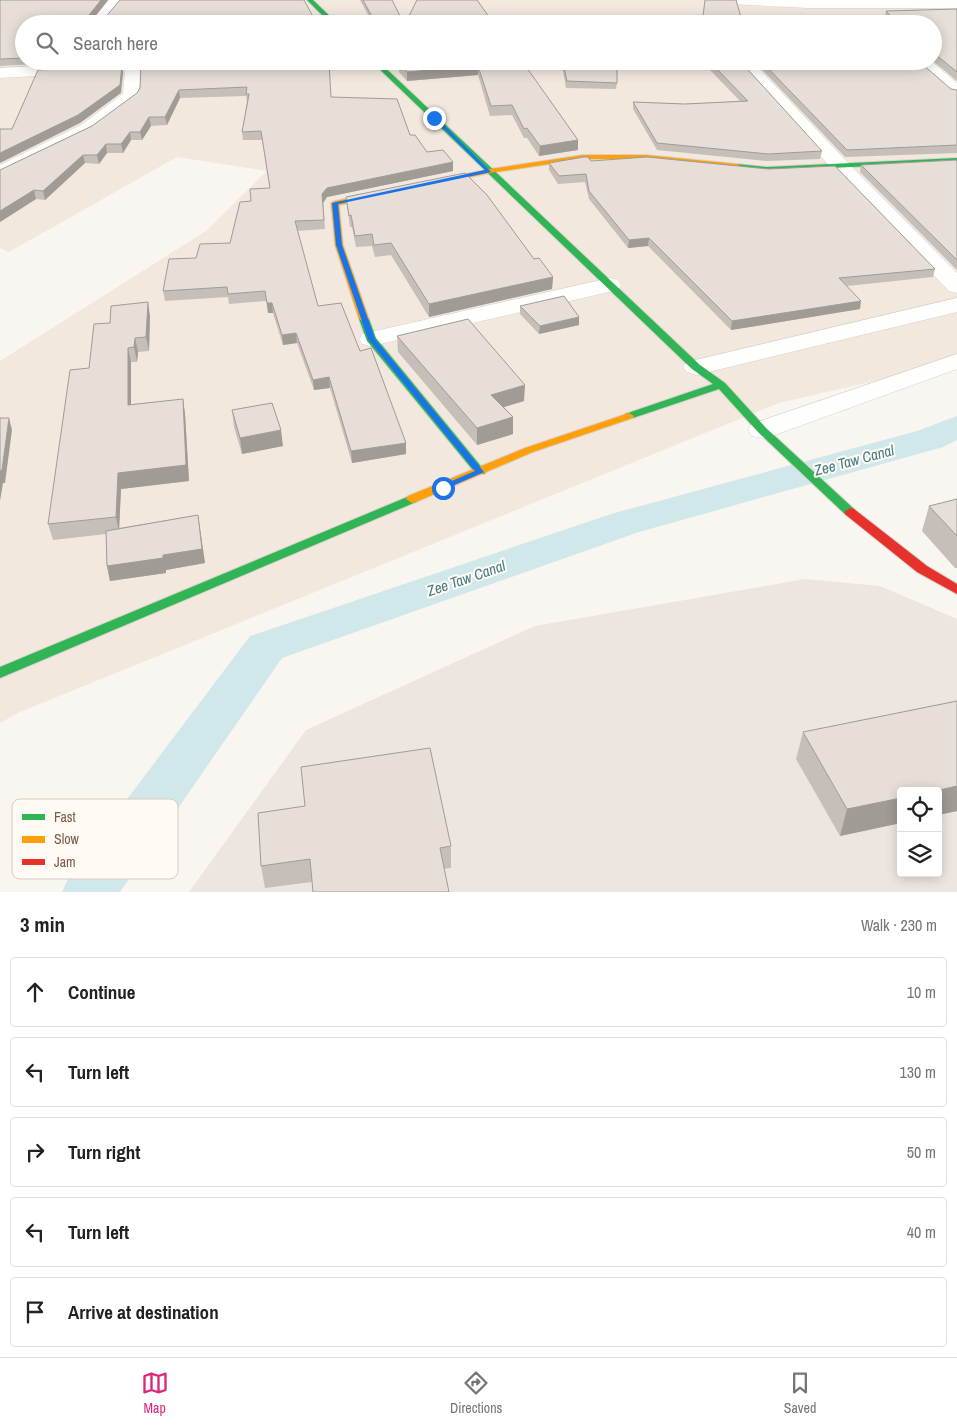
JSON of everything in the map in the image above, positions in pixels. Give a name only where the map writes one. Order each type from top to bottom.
[{"type":"street","points":[[104,15],[116,0]]},
{"type":"street","points":[[310,0],[326,15]]},
{"type":"street","points":[[730,0],[808,4],[957,4]]},
{"type":"street","points":[[942,64],[949,63]]},
{"type":"street","points":[[0,73],[29,70]]},
{"type":"street","points":[[0,172],[87,129],[131,96],[133,70]]},
{"type":"street","points":[[384,70],[696,367],[721,385],[762,430],[862,522],[922,569],[957,590]]},
{"type":"street","points":[[751,70],[840,166],[957,286]]},
{"type":"street","points":[[931,70],[957,91]]},
{"type":"street","points":[[422,185],[490,171],[583,157],[646,157],[767,169],[957,160]]},
{"type":"street","points":[[393,191],[335,203],[339,245],[371,339],[480,472]]},
{"type":"street","points":[[371,339],[610,285]]},
{"type":"street","points":[[696,367],[957,305]]},
{"type":"street","points":[[762,430],[957,361]]},
{"type":"street","points":[[0,673],[529,450],[721,385]]},
{"type":"shaded area","points":[[0,0],[957,0],[957,362],[779,403],[20,712],[0,723],[0,361],[206,231],[267,171],[177,157],[9,252],[0,248]]},
{"type":"shaded area","points":[[805,579],[880,586],[957,619],[957,892],[189,892],[306,730],[535,626]]},
{"type":"building","points":[[0,0],[101,0],[89,15],[15,15],[15,58],[0,59]]},
{"type":"building","points":[[120,0],[304,0],[312,15],[107,15]]},
{"type":"building","points":[[363,0],[392,0],[400,15],[371,15]]},
{"type":"building","points":[[417,0],[477,0],[488,15],[410,15]]},
{"type":"building","points":[[705,0],[736,0],[740,15],[703,15]]},
{"type":"building","points":[[957,9],[957,72],[942,60],[942,15],[889,15],[886,11]]},
{"type":"building","points":[[38,70],[122,70],[120,85],[78,115],[0,153],[0,129],[12,129]]},
{"type":"building","points":[[141,70],[329,70],[331,97],[397,99],[410,135],[415,135],[427,152],[443,150],[453,162],[327,188],[322,194],[324,220],[295,221],[318,306],[341,303],[360,351],[371,348],[406,443],[351,451],[329,377],[313,380],[296,333],[282,335],[272,303],[267,303],[265,291],[228,294],[227,287],[163,291],[169,259],[196,258],[200,244],[230,243],[240,202],[251,201],[250,189],[270,188],[261,131],[242,132],[249,94],[246,94],[247,87],[179,90],[165,117],[149,117],[140,132],[130,132],[121,144],[106,144],[97,155],[83,155],[43,191],[34,190],[0,211],[0,170],[92,126],[137,93],[140,88]]},
{"type":"building","points":[[405,70],[431,70],[407,72]]},
{"type":"building","points":[[479,70],[528,70],[578,140],[540,146],[527,128],[524,129],[512,105],[491,106]]},
{"type":"building","points":[[564,70],[617,70],[617,83],[567,81]]},
{"type":"building","points":[[718,70],[748,70],[822,151],[768,154],[657,143],[633,102],[685,104],[748,101]]},
{"type":"building","points":[[770,70],[929,70],[951,89],[957,90],[957,145],[847,150]]},
{"type":"building","points":[[588,157],[591,161],[647,157],[768,169],[835,166],[935,269],[839,278],[861,301],[732,321],[649,238],[629,240],[589,191],[586,174],[559,176],[549,163]]},
{"type":"building","points":[[957,160],[957,260],[861,165]]},
{"type":"building","points":[[465,173],[487,195],[534,259],[539,258],[553,277],[429,304],[391,243],[374,245],[372,234],[355,236],[346,197]]},
{"type":"building","points":[[564,296],[579,317],[540,326],[520,306]]},
{"type":"building","points":[[148,302],[146,337],[135,338],[134,347],[128,348],[128,405],[183,399],[186,465],[118,473],[116,517],[48,524],[70,370],[89,368],[94,324],[110,323],[111,306]]},
{"type":"building","points":[[468,319],[525,385],[491,395],[513,417],[477,428],[397,336]]},
{"type":"building","points":[[272,403],[281,430],[240,438],[232,410]]},
{"type":"building","points":[[0,418],[9,418],[2,470],[0,471]]},
{"type":"building","points":[[957,499],[957,536],[929,506]]},
{"type":"building","points":[[198,515],[202,549],[163,555],[163,558],[107,566],[106,531]]},
{"type":"building","points":[[957,701],[957,786],[942,789],[942,787],[897,787],[897,799],[847,809],[803,732]]},
{"type":"building","points":[[430,748],[451,846],[440,848],[449,892],[313,892],[310,859],[261,866],[258,813],[305,806],[301,767]]},
{"type":"waterway","name":"Zee Taw Canal","points":[[156,799],[266,647],[625,523],[930,439],[957,427]]},
{"type":"waterway","name":"Zee Taw Canal","points":[[89,892],[98,879]]},
{"type":"traffic: fast","points":[[310,0],[326,15]]},
{"type":"traffic: fast","points":[[383,70],[696,367],[721,385],[762,430],[850,512]]},
{"type":"traffic: fast","points":[[737,166],[767,169],[957,160]]},
{"type":"traffic: fast","points":[[364,319],[371,339],[480,472]]},
{"type":"traffic: fast","points":[[629,416],[721,385]]},
{"type":"traffic: fast","points":[[0,673],[412,499]]},
{"type":"traffic: slow","points":[[431,183],[490,171],[583,157],[646,157],[737,166]]},
{"type":"traffic: slow","points":[[364,319],[339,245],[335,203],[384,193]]},
{"type":"traffic: slow","points":[[412,499],[529,450],[629,416]]},
{"type":"traffic: jam","points":[[850,512],[922,569],[957,590]]},
{"type":"route","points":[[434,118],[490,171],[335,203],[339,245],[371,339],[480,472],[443,488]]}]
